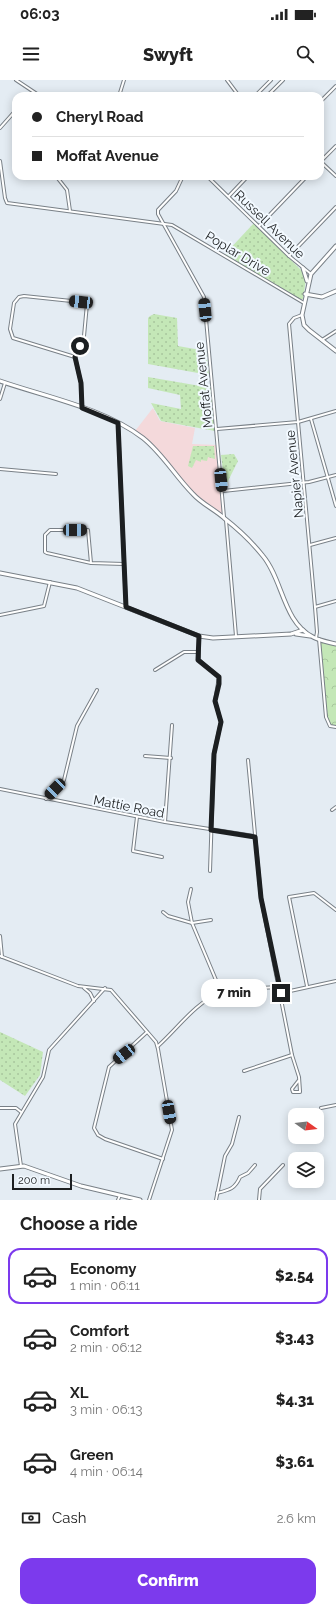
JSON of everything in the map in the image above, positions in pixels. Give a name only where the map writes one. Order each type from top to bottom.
[{"type":"main road","points":[[336,246],[311,274],[305,294],[302,315],[306,327],[336,351]]},
{"type":"main road","points":[[303,268],[308,283]]},
{"type":"main road","points":[[305,294],[322,297],[336,291]]},
{"type":"main road","points":[[0,381],[82,408],[118,423],[135,432],[150,444],[193,494],[225,518],[263,555],[270,565],[291,615],[303,630],[312,637]]},
{"type":"main road","points":[[0,573],[50,582],[81,590],[199,636],[213,638],[296,634],[336,644]]},
{"type":"main road","points":[[296,634],[303,630]]},
{"type":"main road","points":[[0,1170],[21,1166],[81,1186],[140,1200]]},
{"type":"street","points":[[16,80],[32,92]]},
{"type":"street","points":[[120,92],[124,80]]},
{"type":"street","points":[[227,80],[236,92]]},
{"type":"street","points":[[259,92],[270,80]]},
{"type":"street","points":[[272,92],[283,80]]},
{"type":"street","points":[[324,98],[336,86]]},
{"type":"street","points":[[0,128],[12,114]]},
{"type":"street","points":[[324,158],[336,146]]},
{"type":"street","name":"Poplar Drive","points":[[0,161],[4,198],[7,203],[162,222],[175,226],[304,303]]},
{"type":"street","points":[[324,166],[336,176]]},
{"type":"street","points":[[58,180],[66,190],[70,211]]},
{"type":"street","points":[[162,222],[158,210],[176,191],[181,180]]},
{"type":"street","name":"Russell Avenue","points":[[211,180],[289,256],[311,274]]},
{"type":"street","points":[[229,196],[244,180]]},
{"type":"street","points":[[259,226],[303,180]]},
{"type":"street","points":[[289,256],[336,207]]},
{"type":"street","name":"Moffat Avenue","points":[[162,222],[204,297],[236,636]]},
{"type":"street","points":[[75,357],[13,338],[10,329],[14,303],[19,297],[24,296],[81,302],[87,304],[84,336],[75,357],[81,383],[82,408]]},
{"type":"street","name":"Napier Avenue","points":[[302,315],[291,320],[289,324],[316,607],[317,639],[326,717],[330,726],[336,727]]},
{"type":"street","points":[[322,340],[336,331]]},
{"type":"street","points":[[0,399],[5,383]]},
{"type":"street","points":[[217,430],[298,422],[336,411]]},
{"type":"street","points":[[311,419],[336,506]]},
{"type":"street","points":[[118,423],[126,607]]},
{"type":"street","points":[[0,469],[56,474]]},
{"type":"street","points":[[223,492],[304,482],[336,475]]},
{"type":"street","points":[[91,562],[88,530],[50,530],[45,535],[45,552],[91,562],[124,564]]},
{"type":"street","points":[[310,545],[336,538]]},
{"type":"street","points":[[0,615],[44,606],[50,582]]},
{"type":"street","points":[[316,607],[336,601]]},
{"type":"street","points":[[199,636],[198,660],[217,674],[219,680],[215,701],[221,722],[214,754],[210,871]]},
{"type":"street","points":[[155,670],[184,652],[198,652]]},
{"type":"street","points":[[46,799],[64,780],[76,726],[97,690]]},
{"type":"street","points":[[165,822],[171,758],[172,725]]},
{"type":"street","points":[[145,756],[171,758]]},
{"type":"street","points":[[248,760],[261,898],[281,993],[292,1055],[299,1080],[300,1092],[293,1092],[292,1089],[299,1080]]},
{"type":"street","name":"Mattie Road","points":[[0,789],[137,817],[255,837]]},
{"type":"street","points":[[332,810],[336,807]]},
{"type":"street","points":[[137,817],[133,851],[162,857]]},
{"type":"street","points":[[191,889],[188,902],[192,923],[221,992]]},
{"type":"street","points":[[307,986],[289,899],[290,896],[312,892],[336,910]]},
{"type":"street","points":[[163,912],[168,916],[192,923],[212,920]]},
{"type":"street","points":[[0,936],[1,957],[83,987],[105,988],[114,992],[158,1046],[172,1130],[149,1200]]},
{"type":"street","points":[[281,993],[336,980]]},
{"type":"street","points":[[83,987],[90,993],[94,1001]]},
{"type":"street","points":[[158,1046],[175,1031],[194,1009],[221,992],[279,987]]},
{"type":"street","points":[[21,1166],[15,1126],[21,1112],[43,1077],[50,1048],[105,988]]},
{"type":"street","points":[[147,1032],[109,1067],[94,1128],[98,1135],[102,1138],[163,1159]]},
{"type":"street","points":[[244,1071],[292,1055]]},
{"type":"street","points":[[321,1108],[336,1105]]},
{"type":"street","points":[[0,1108],[12,1108],[21,1112]]},
{"type":"street","points":[[216,1200],[225,1156],[232,1144],[239,1116]]},
{"type":"street","points":[[258,1200],[260,1189],[283,1165]]},
{"type":"street","points":[[217,1193],[231,1190],[237,1186],[240,1177],[248,1173],[255,1166]]},
{"type":"street","points":[[118,1200],[120,1195]]},
{"type":"shaded area","points":[[153,408],[160,421],[195,428],[192,444],[217,445],[223,515],[194,494],[161,454],[135,431]]},
{"type":"green space","points":[[254,223],[304,273],[306,279],[303,299],[299,299],[225,254]]},
{"type":"green space","points":[[154,314],[177,318],[178,346],[206,351],[209,375],[148,364],[148,318]]},
{"type":"green space","points":[[148,377],[212,388],[215,431],[161,421],[151,403],[181,409],[180,395],[148,388]]},
{"type":"green space","points":[[193,446],[214,446],[215,459],[208,457],[207,461],[201,460],[201,462],[196,460],[192,468],[188,466]]},
{"type":"green space","points":[[234,454],[238,461],[225,487],[221,455]]},
{"type":"green space","points":[[320,642],[336,646],[336,726],[329,724],[327,717]]},
{"type":"green space","points":[[0,1032],[43,1052],[40,1075],[25,1096],[0,1080]]},
{"type":"route","points":[[80,346],[75,357],[81,383],[82,408],[118,423],[126,607],[176,629],[199,636],[198,660],[215,672],[219,677],[215,701],[221,722],[214,754],[211,830],[255,837],[261,898],[281,993]]}]
